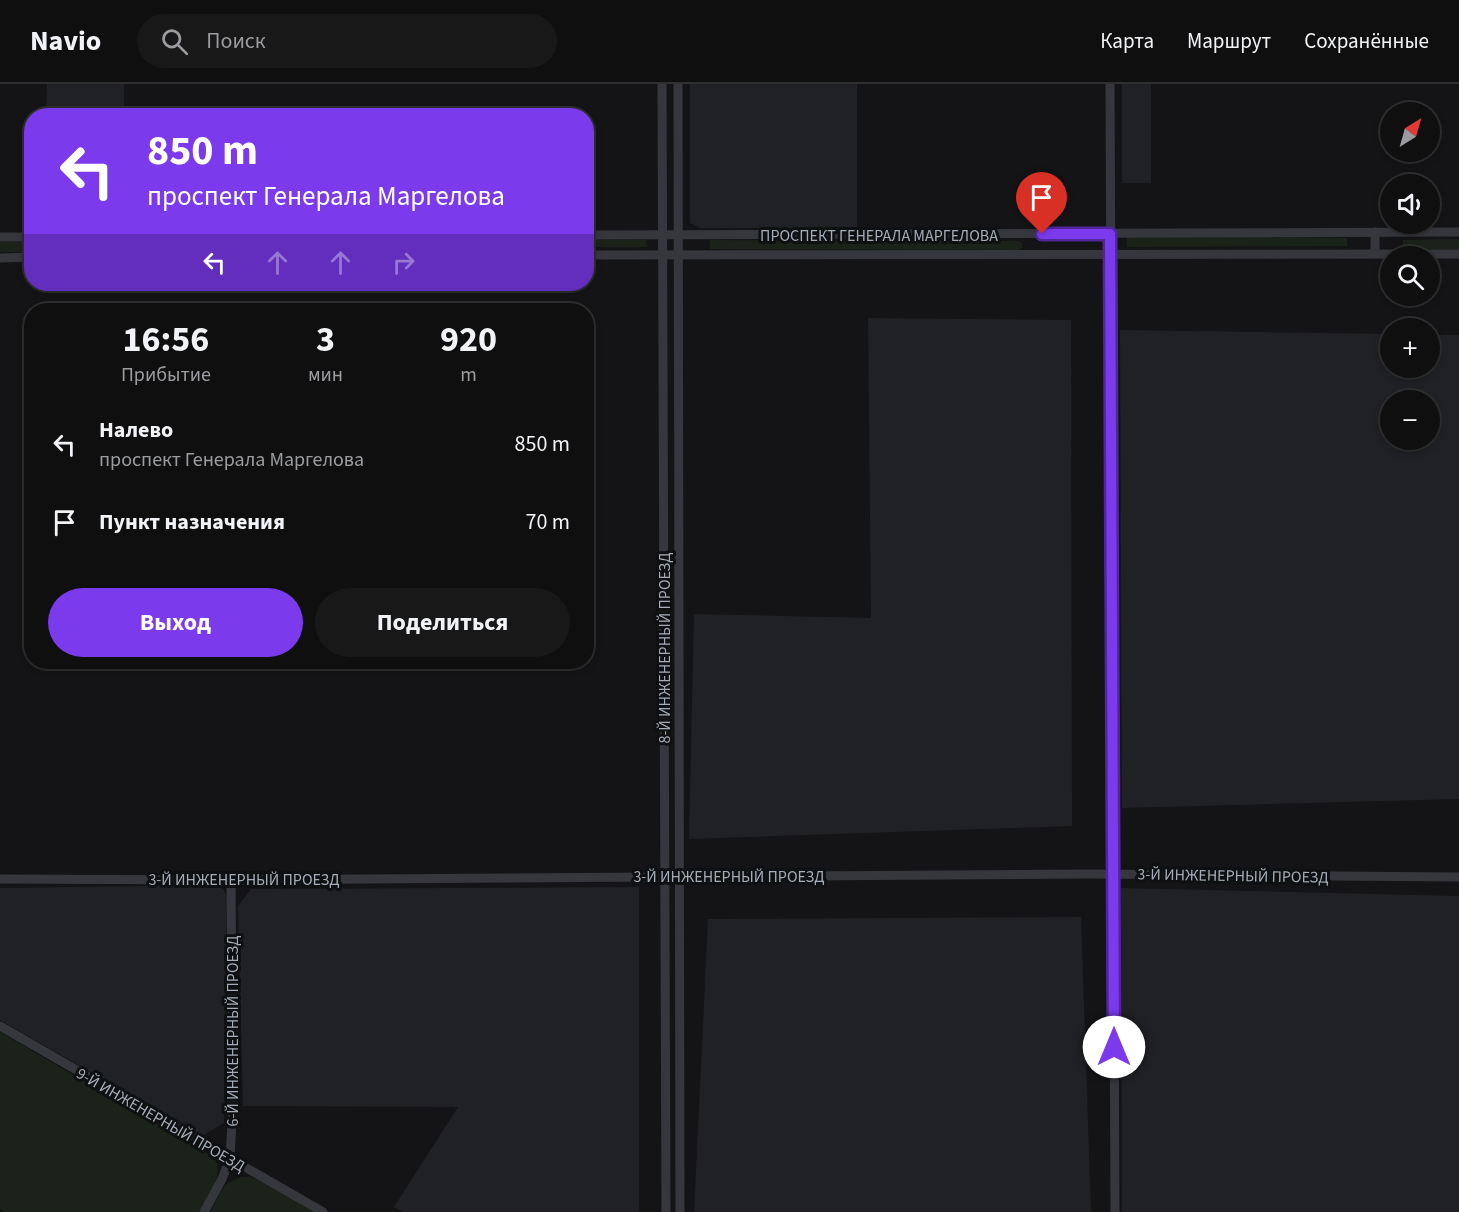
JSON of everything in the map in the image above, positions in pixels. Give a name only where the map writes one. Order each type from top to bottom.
[{"type":"street","name":"8-Й ИНЖЕНЕРНЫЙ ПРОЕЗД","points":[[662,84],[666,1212]]},
{"type":"street","name":"8-Й ИНЖЕНЕРНЫЙ ПРОЕЗД","points":[[678,84],[680,1212]]},
{"type":"street","points":[[1110,84],[1115,1212]]},
{"type":"street","points":[[663,185],[678,185]]},
{"type":"street","points":[[1375,232],[1376,254]]},
{"type":"street","name":"ПРОСПЕКТ ГЕНЕРАЛА МАРГЕЛОВА","points":[[594,235],[1459,232]]},
{"type":"street","points":[[1026,234],[1026,255]]},
{"type":"street","points":[[0,237],[24,237]]},
{"type":"street","name":"ПРОСПЕКТ ГЕНЕРАЛА МАРГЕЛОВА","points":[[594,255],[1459,254]]},
{"type":"street","points":[[0,258],[24,258]]},
{"type":"street","points":[[664,764],[678,764]]},
{"type":"street","name":"3-Й ИНЖЕНЕРНЫЙ ПРОЕЗД","points":[[0,879],[231,880],[1114,874],[1459,877]]},
{"type":"street","name":"6-Й ИНЖЕНЕРНЫЙ ПРОЕЗД","points":[[204,1212],[230,1159],[233,1100],[231,880]]},
{"type":"street","name":"9-Й ИНЖЕНЕРНЫЙ ПРОЕЗД","points":[[0,1026],[323,1212]]},
{"type":"shaded area","points":[[47,84],[124,84],[124,108],[46,108]]},
{"type":"shaded area","points":[[690,84],[857,84],[857,228],[700,228],[690,223]]},
{"type":"shaded area","points":[[1122,84],[1151,84],[1151,183],[1122,183]]},
{"type":"shaded area","points":[[1127,236],[1347,238],[1347,246],[1127,247]]},
{"type":"shaded area","points":[[1459,239],[1459,249],[1440,249],[1440,246],[1403,246],[1403,240]]},
{"type":"shaded area","points":[[594,240],[646,240],[647,247],[594,247]]},
{"type":"shaded area","points":[[710,240],[1019,241],[1022,243],[1022,248],[1019,250],[710,249]]},
{"type":"shaded area","points":[[0,242],[24,242],[24,252],[0,252]]},
{"type":"shaded area","points":[[868,318],[1071,320],[1072,826],[689,839],[694,614],[871,618]]},
{"type":"shaded area","points":[[1120,330],[1380,334],[1380,378],[1440,378],[1440,335],[1459,335],[1459,799],[1122,808]]},
{"type":"shaded area","points":[[209,885],[223,889],[227,896],[224,1123],[202,1136],[0,1020],[0,888]]},
{"type":"shaded area","points":[[639,887],[639,1212],[403,1212],[394,1207],[458,1107],[243,1106],[238,906],[251,889]]},
{"type":"shaded area","points":[[1121,888],[1459,896],[1459,1212],[1122,1212]]},
{"type":"shaded area","points":[[1081,917],[1091,1212],[694,1212],[708,919]]},
{"type":"shaded area","points":[[0,1032],[213,1157],[217,1164],[217,1178],[199,1212],[5,1212],[0,1209]]},
{"type":"shaded area","points":[[240,1177],[258,1180],[314,1212],[210,1212],[225,1185]]},
{"type":"route","points":[[1042,234],[1110,234],[1114,1047]]}]
